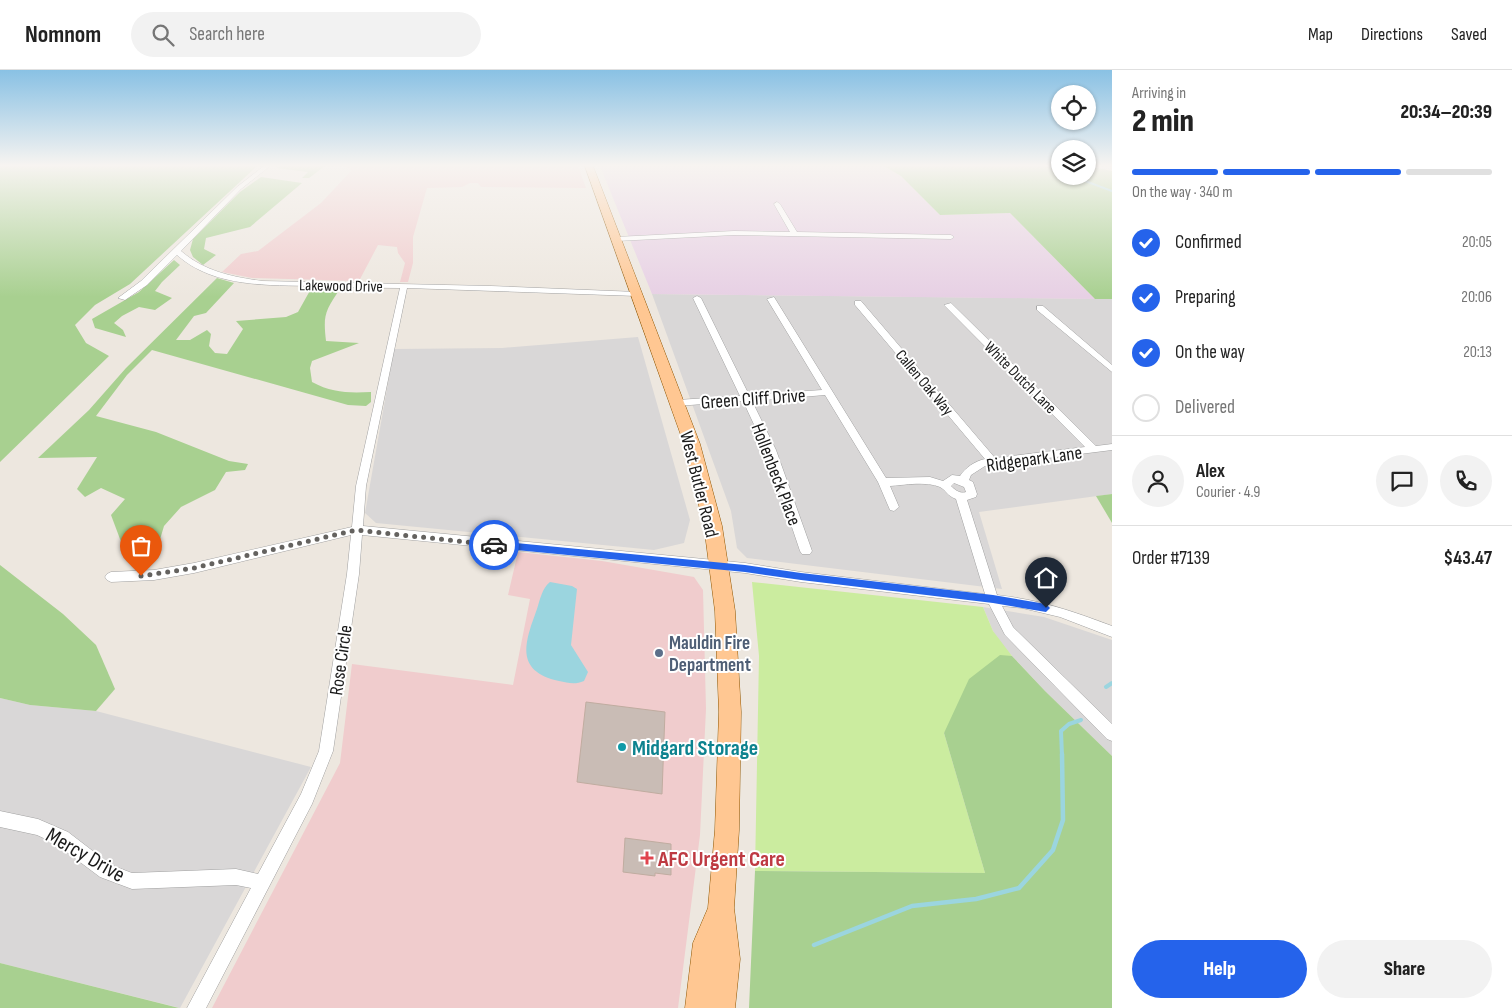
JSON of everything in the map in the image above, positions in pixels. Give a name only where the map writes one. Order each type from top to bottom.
[{"type":"main road","name":"West Butler Road","points":[[605,210],[677,404],[703,483],[713,526],[725,611],[730,712],[728,812],[721,908],[726,959],[722,1008]]},
{"type":"main road","name":"West Butler Road","points":[[699,1008],[706,943],[721,908]]},
{"type":"street","points":[[122,298],[144,283],[218,210]]},
{"type":"street","points":[[780,210],[795,234]]},
{"type":"street","points":[[616,239],[706,233],[952,237]]},
{"type":"street","name":"Lakewood Drive","points":[[177,251],[191,264],[202,269],[246,281],[637,294]]},
{"type":"street","name":"Rose Circle","points":[[196,1008],[307,799],[326,751],[353,574],[361,486],[404,286]]},
{"type":"street","name":"Hollenbeck Place","points":[[698,298],[771,450],[806,551]]},
{"type":"street","points":[[771,299],[883,482],[894,507]]},
{"type":"street","name":"Callen Oak Way","points":[[858,302],[992,461]]},
{"type":"street","name":"White Dutch Lane","points":[[948,305],[1093,450]]},
{"type":"street","points":[[1040,308],[1112,369]]},
{"type":"street","name":"Green Cliff Drive","points":[[677,404],[829,392]]},
{"type":"street","name":"Ridgepark Lane","points":[[962,481],[966,473],[982,463],[1112,447]]},
{"type":"street","points":[[883,482],[930,481],[946,485],[951,493],[960,497],[970,496],[972,491],[969,485],[962,481],[952,479],[946,485]]},
{"type":"street","points":[[960,497],[1000,617],[1009,631],[1112,734]]},
{"type":"street","points":[[111,577],[146,576],[194,568],[356,530],[718,565],[993,599],[1061,612],[1112,632]]},
{"type":"street","name":"Mercy Drive","points":[[0,819],[38,827],[62,838],[106,871],[132,881],[236,877],[262,883]]},
{"type":"shaded area","points":[[312,210],[421,210],[413,237],[413,263],[408,282],[400,282],[405,263],[398,253],[397,247],[378,245],[359,281],[252,278],[222,272],[241,254],[258,251]]},
{"type":"shaded area","points":[[618,210],[935,210],[940,215],[1010,213],[1095,299],[652,294]]},
{"type":"shaded area","points":[[652,294],[1112,299],[1112,494],[979,512],[1002,589],[747,558],[737,548],[731,511]]},
{"type":"shaded area","points":[[638,337],[690,520],[684,543],[654,550],[376,523],[365,513],[394,349],[502,348]]},
{"type":"shaded area","points":[[518,552],[602,561],[694,577],[703,590],[706,709],[700,835],[678,1008],[212,1008],[340,763],[352,664],[513,685],[530,599],[508,595]]},
{"type":"shaded area","points":[[983,607],[1044,617],[1112,640],[1112,756],[1045,691],[1001,644],[993,631]]},
{"type":"shaded area","points":[[0,698],[30,705],[96,711],[311,767],[180,1008],[0,963]]},
{"type":"green space","points":[[0,210],[210,210],[130,284],[95,305],[75,325],[86,343],[109,356],[0,462]]},
{"type":"green space","points":[[222,210],[270,210],[250,227],[206,238],[204,249],[216,255],[203,265],[193,257],[190,250],[193,239]]},
{"type":"green space","points":[[935,210],[1112,210],[1112,299],[1095,299],[1010,213],[940,215]]},
{"type":"green space","points":[[174,260],[180,265],[155,291],[172,298],[155,310],[139,307],[122,316],[114,323],[123,330],[126,337],[95,328],[92,319],[139,292]]},
{"type":"green space","points":[[217,278],[234,283],[206,313],[194,316],[176,340],[190,340],[207,330],[211,334],[209,346],[215,353],[227,354],[243,329],[236,321],[286,317],[298,312],[312,287],[340,289],[326,314],[326,341],[359,343],[312,361],[310,368],[312,382],[341,392],[371,392],[371,402],[366,406],[348,405],[152,350],[127,375],[96,416],[156,432],[229,461],[248,464],[245,470],[226,472],[215,490],[181,507],[164,526],[155,556],[129,563],[111,515],[125,499],[101,488],[85,497],[77,489],[97,457],[38,458],[89,410],[126,368]]},
{"type":"green space","points":[[1112,494],[1112,523],[1096,496]]},
{"type":"green space","points":[[0,565],[63,614],[96,645],[115,689],[96,711],[30,705],[0,698]]},
{"type":"green space","points":[[752,582],[983,607],[993,631],[1012,656],[1000,656],[944,733],[985,873],[755,871],[759,656]]},
{"type":"green space","points":[[1000,655],[1012,656],[1112,756],[1112,1008],[749,1008],[755,871],[985,873],[944,733],[969,679]]},
{"type":"green space","points":[[0,963],[179,1008],[0,1008]]},
{"type":"water","points":[[550,582],[572,586],[577,589],[571,645],[588,672],[584,681],[581,682],[568,683],[545,676],[535,670],[529,663],[527,644],[529,633],[542,594]]},
{"type":"building","name":"Midgard Storage","points":[[586,702],[665,712],[662,794],[577,782]]},
{"type":"building","name":"AFC Urgent Care","points":[[625,838],[671,844],[671,875],[655,873],[655,876],[623,872]]},
{"type":"waterway","points":[[1106,687],[1112,683]]},
{"type":"waterway","points":[[1062,756],[1061,731],[1069,724],[1081,720]]},
{"type":"waterway","points":[[814,945],[912,906],[976,899],[1019,888],[1053,850],[1063,820],[1062,754]]},
{"type":"way so far","points":[[141,576],[194,568],[310,539],[356,530],[494,545]]},
{"type":"place","name":"Mauldin Fire Department","points":[[659,653]]},
{"type":"place","name":"Midgard Storage","points":[[622,747]]},
{"type":"place","name":"AFC Urgent Care","points":[[647,858]]},
{"type":"route","points":[[494,545],[745,568],[801,577],[993,599],[1046,608]]}]
